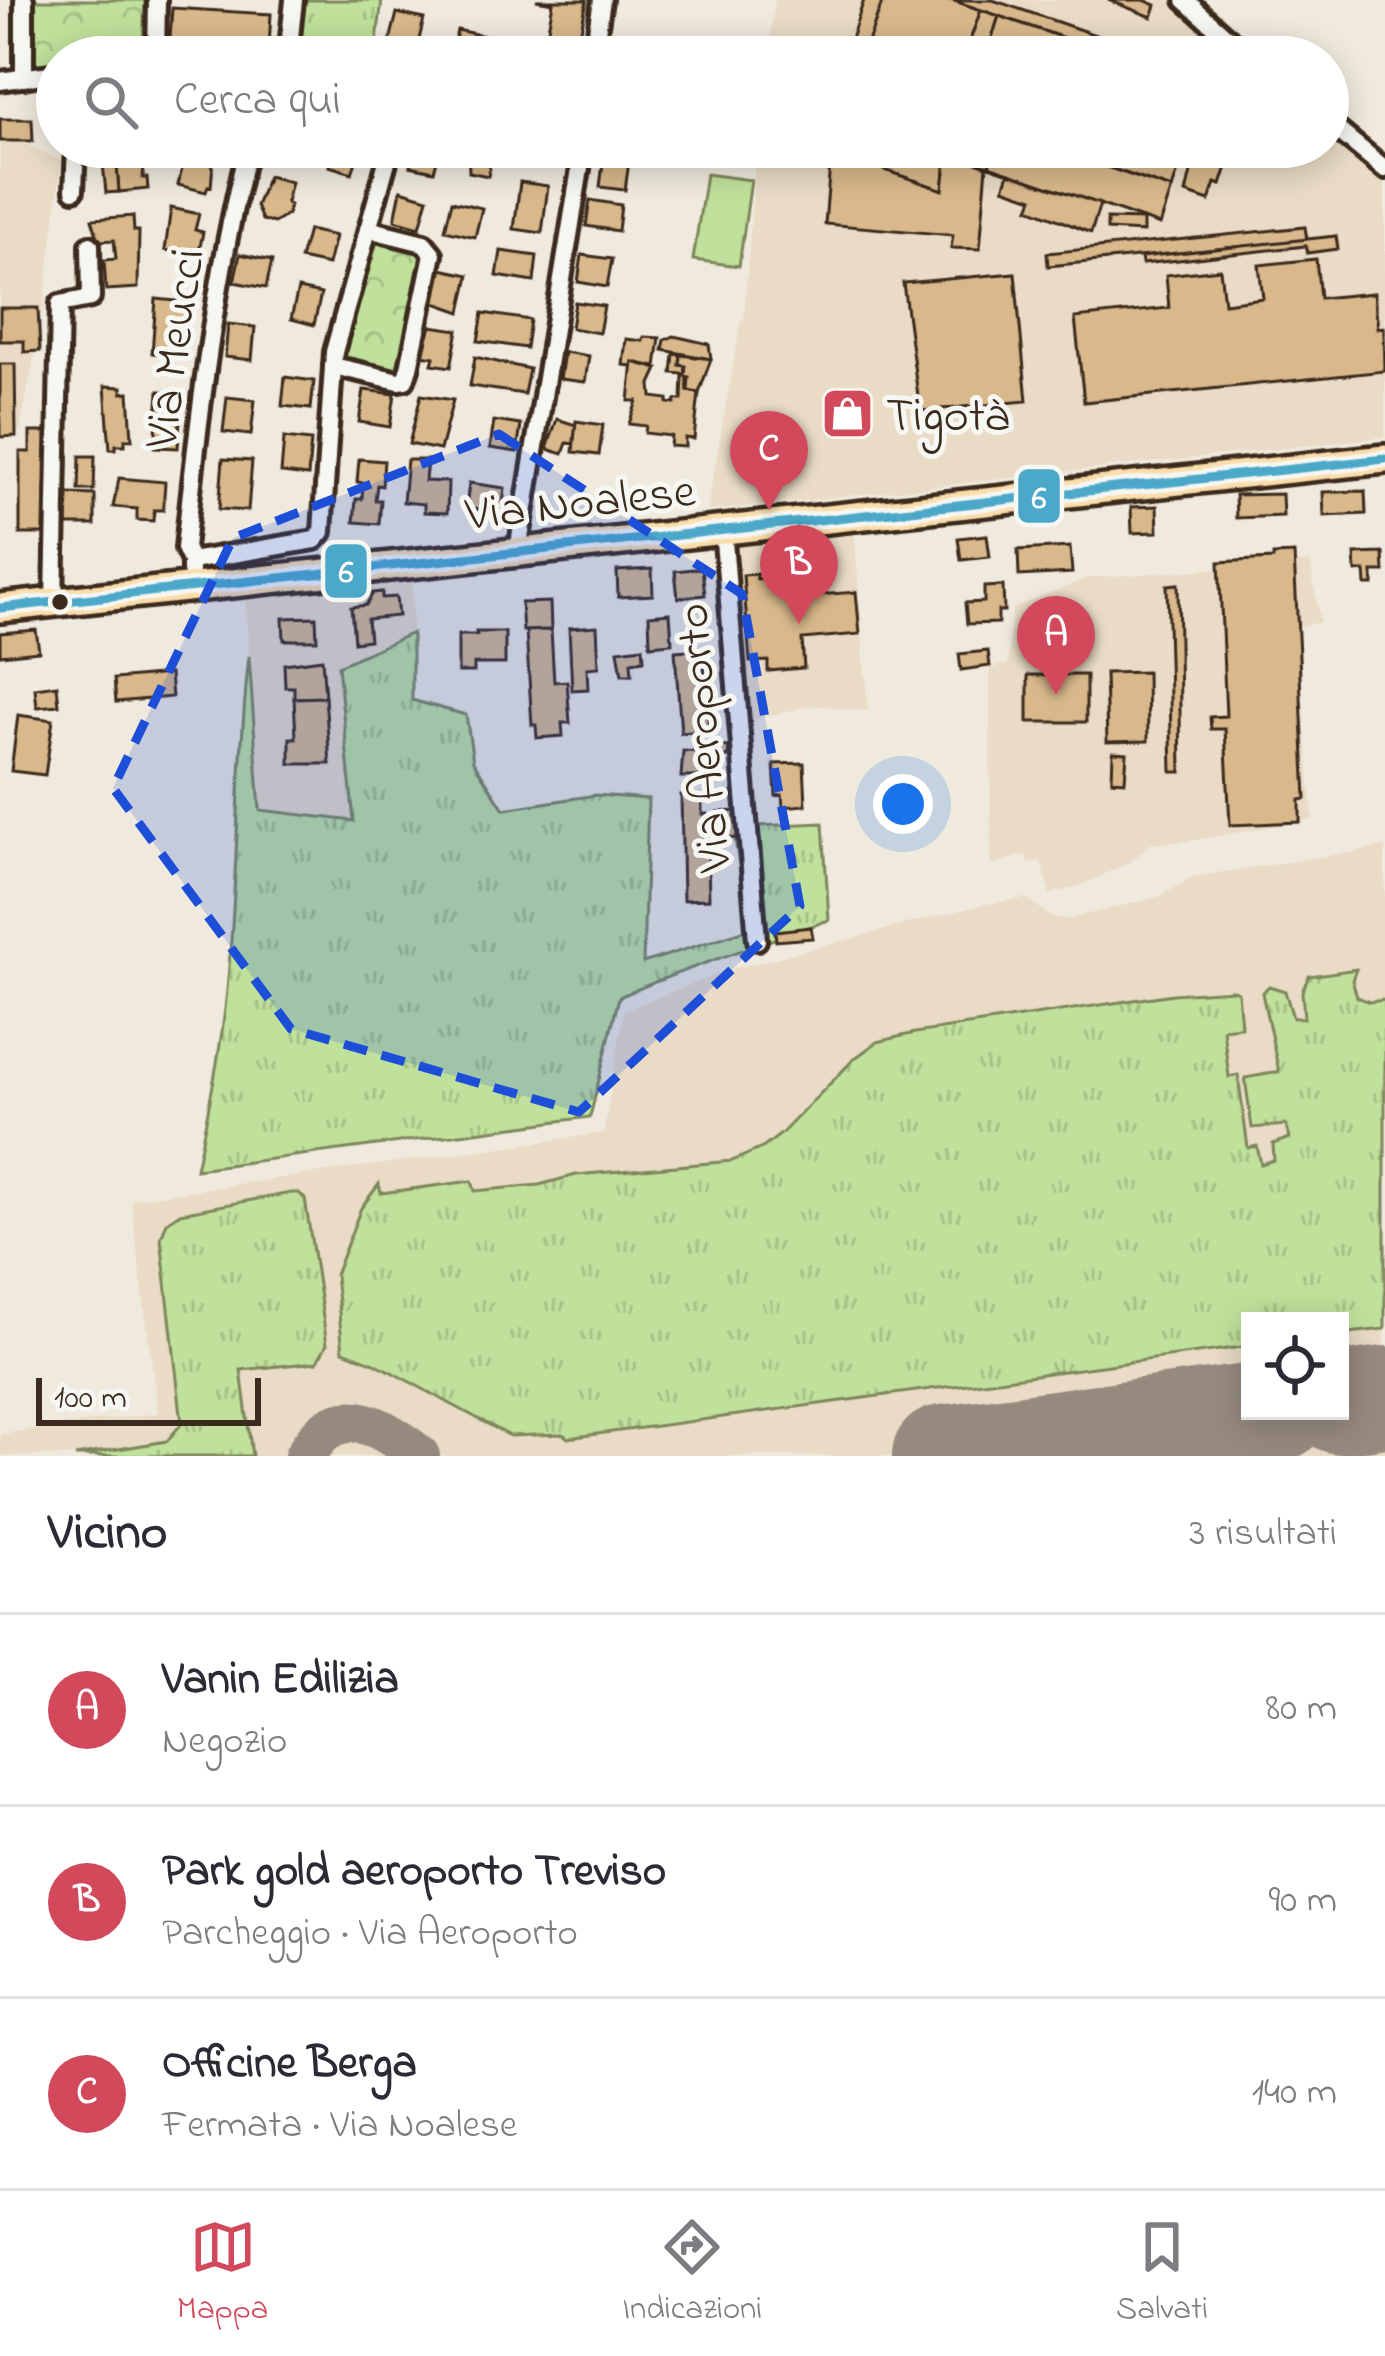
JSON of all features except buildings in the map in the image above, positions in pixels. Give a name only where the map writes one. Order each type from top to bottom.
[{"type":"main road","name":"Via Noalese","points":[[0,608],[54,603],[191,574],[518,551],[1385,459]]},
{"type":"street","points":[[24,0],[24,78]]},
{"type":"street","points":[[157,36],[158,0]]},
{"type":"street","points":[[290,36],[294,0]]},
{"type":"street","points":[[596,36],[602,0]]},
{"type":"street","points":[[1185,0],[1225,36]]},
{"type":"street","points":[[0,81],[36,76]]},
{"type":"street","points":[[1349,139],[1385,169]]},
{"type":"street","points":[[74,190],[75,168]]},
{"type":"street","name":"Via Meucci","points":[[191,574],[185,548],[200,405],[243,168]]},
{"type":"street","points":[[191,574],[319,537],[333,366],[385,168]]},
{"type":"street","points":[[518,551],[581,168]]},
{"type":"street","points":[[333,366],[399,381],[405,380],[409,368],[433,254],[424,243],[368,229]]},
{"type":"street","points":[[54,603],[60,304],[91,298],[90,245]]},
{"type":"street","name":"Via Aeroporto","points":[[723,530],[757,940]]},
{"type":"highlighted area","points":[[499,434],[742,594],[800,906],[579,1112],[291,1029],[113,788],[233,538]]},
{"type":"shaded area","points":[[775,0],[1179,0],[1226,36],[770,36]]},
{"type":"shaded area","points":[[0,132],[36,149],[36,168],[61,168],[45,301],[20,430],[0,440]]},
{"type":"shaded area","points":[[1349,133],[1385,164],[1385,437],[707,511],[744,319],[755,168],[1349,168]]},
{"type":"shaded area","points":[[854,527],[868,711],[815,705],[736,723],[714,542]]},
{"type":"shaded area","points":[[1310,562],[1320,622],[1297,627],[1313,819],[1150,844],[1130,862],[1080,886],[1050,894],[1041,861],[1028,864],[1025,855],[991,865],[990,668],[1008,664],[1012,609],[1087,578]]},
{"type":"shaded area","points":[[413,575],[412,633],[338,666],[354,822],[259,810],[245,594]]},
{"type":"shaded area","points":[[1385,847],[1385,1456],[0,1456],[0,1434],[158,1413],[131,1199],[604,1133],[624,1010],[732,969],[985,904],[1027,898],[1051,917],[1069,919],[1161,896],[1192,877]]},
{"type":"green space","points":[[30,0],[145,0],[144,36],[36,36],[36,69],[29,69]]},
{"type":"green space","points":[[302,0],[382,0],[378,36],[298,36]]},
{"type":"green space","points":[[706,174],[751,180],[739,266],[693,260]]},
{"type":"green space","points":[[371,233],[424,248],[427,255],[397,378],[337,362]]},
{"type":"green space","points":[[412,633],[412,700],[466,715],[473,761],[504,809],[596,795],[648,799],[643,963],[749,929],[733,827],[823,823],[829,920],[619,997],[590,1117],[196,1169],[226,1002],[249,656],[260,810],[354,821],[338,666]]},
{"type":"green space","points":[[1356,969],[1352,980],[1357,997],[1369,1002],[1385,1000],[1385,1329],[1349,1333],[1349,1312],[1241,1312],[1241,1347],[568,1438],[563,1434],[510,1436],[375,1363],[343,1351],[335,1275],[361,1208],[379,1184],[381,1193],[472,1181],[475,1191],[539,1185],[576,1175],[732,1161],[781,1134],[854,1059],[877,1042],[915,1033],[1173,994],[1233,990],[1238,992],[1241,1027],[1223,1029],[1229,1077],[1238,1075],[1248,1148],[1257,1146],[1261,1164],[1274,1160],[1273,1144],[1290,1138],[1286,1125],[1252,1128],[1245,1078],[1279,1072],[1262,993],[1269,986],[1285,991],[1293,1018],[1304,1018],[1302,991],[1309,976]]},
{"type":"green space","points":[[291,1193],[305,1199],[327,1344],[317,1362],[241,1370],[252,1456],[75,1456],[167,1441],[182,1423],[161,1238],[167,1222],[180,1213]]},
{"type":"taxiway","points":[[305,1456],[317,1438],[345,1422],[374,1426],[419,1456]]},
{"type":"runway","points":[[1349,1402],[1385,1397]]},
{"type":"runway","points":[[943,1456],[1241,1416]]},
{"type":"transit line","name":"6","points":[[0,608],[1385,459]]},
{"type":"place","name":"Tigotà","points":[[847,413]]},
{"type":"place","name":"Officine Berga","points":[[769,510]]},
{"type":"place","name":"Park gold aeroporto Treviso","points":[[799,624]]},
{"type":"place","name":"Vanin Edilizia","points":[[1056,695]]}]
